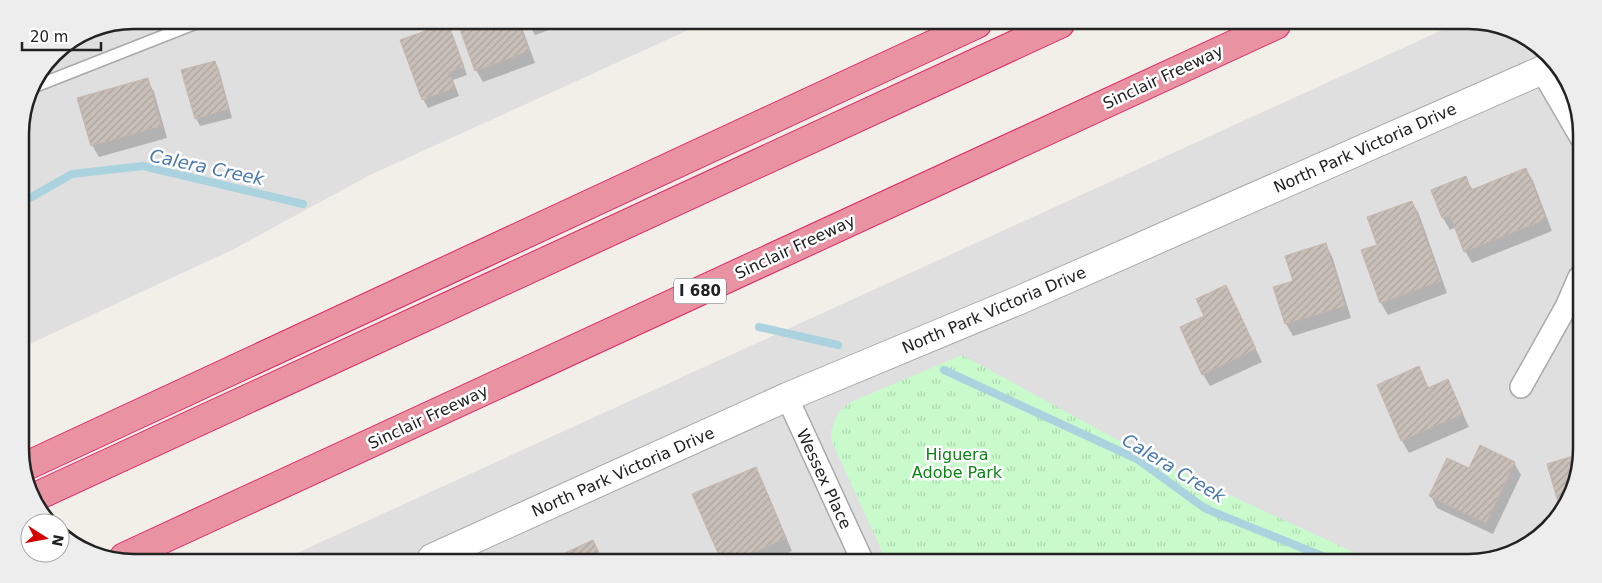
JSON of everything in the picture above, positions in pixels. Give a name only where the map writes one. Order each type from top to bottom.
[{"type":"highway","points":[[30,464],[966,29]]},
{"type":"highway","points":[[40,495],[433,314],[558,254],[671,204],[1049,29]]},
{"type":"highway","name":"Sinclair Freeway","points":[[131,554],[1267,29]]},
{"type":"street","points":[[1549,67],[1572,117]]},
{"type":"street","name":"North Park Victoria Drive","points":[[462,553],[787,397],[1022,299],[1549,67]]},
{"type":"street","points":[[1521,387],[1566,307],[1573,290]]},
{"type":"street","name":"Wessex Place","points":[[787,397],[859,554]]},
{"type":"lane","points":[[42,84],[181,29]]},
{"type":"shaded area","points":[[127,29],[691,29],[370,175],[234,249],[29,344],[29,127],[32,107],[43,81],[50,70],[70,50],[100,34]]},
{"type":"shaded area","points":[[1444,29],[1495,32],[1527,46],[1556,75],[1570,107],[1573,134],[1573,449],[1570,476],[1556,508],[1532,533],[1495,551],[1475,554],[295,554]]},
{"type":"shaded area","points":[[88,39],[60,60],[70,50]]},
{"type":"green space","name":"Higuera Adobe Park","points":[[962,355],[1160,463],[1358,554],[883,554],[832,442],[831,432],[834,422],[839,412],[851,402]]},
{"type":"building","points":[[431,29],[450,29],[464,67],[449,72],[455,88],[422,100],[400,40]]},
{"type":"building","points":[[460,29],[521,29],[529,51],[475,71]]},
{"type":"building","points":[[215,61],[229,109],[195,119],[181,70]]},
{"type":"building","points":[[148,78],[161,126],[91,146],[77,98]]},
{"type":"building","points":[[1526,168],[1546,219],[1464,252],[1450,215],[1442,218],[1431,190],[1466,176],[1471,190]]},
{"type":"building","points":[[1412,201],[1441,281],[1380,303],[1361,250],[1377,245],[1367,217]]},
{"type":"building","points":[[1326,243],[1345,306],[1285,324],[1273,287],[1293,281],[1285,256]]},
{"type":"building","points":[[1226,285],[1256,349],[1202,375],[1180,327],[1204,316],[1196,299]]},
{"type":"building","points":[[1419,366],[1428,388],[1448,379],[1463,414],[1401,441],[1377,385]]},
{"type":"building","points":[[1480,445],[1515,462],[1486,523],[1429,496],[1447,458],[1469,468]]},
{"type":"building","points":[[1572,456],[1568,483],[1558,503],[1547,464]]},
{"type":"building","points":[[756,467],[786,538],[750,554],[718,554],[692,494]]},
{"type":"building","points":[[593,540],[600,554],[563,554]]},
{"type":"waterway","name":"Calera Creek","points":[[29,198],[72,174],[143,166],[303,204]]},
{"type":"waterway","name":"Calera Creek","points":[[759,327],[838,345]]},
{"type":"waterway","name":"Calera Creek","points":[[944,370],[1137,459],[1206,509],[1317,554]]}]
